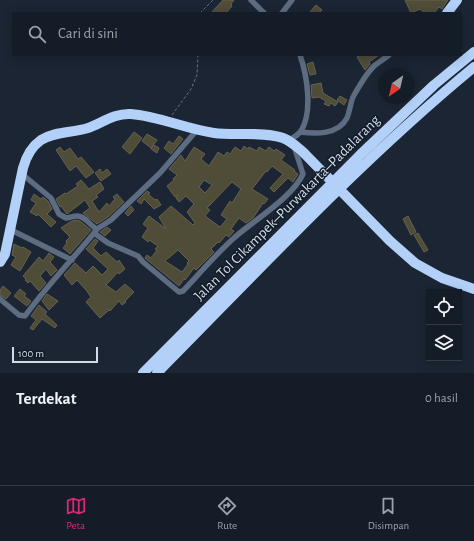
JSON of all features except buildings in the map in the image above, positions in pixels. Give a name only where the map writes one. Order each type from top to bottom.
[{"type":"highway","points":[[448,12],[457,0]]},
{"type":"highway","name":"Jalan Tol Cikampek–Purwakarta–Padalarang","points":[[143,373],[285,230],[434,86],[474,52]]},
{"type":"highway","points":[[460,56],[474,72]]},
{"type":"highway","name":"Jalan Tol Cikampek–Purwakarta–Padalarang","points":[[157,373],[367,162],[441,94],[474,67]]},
{"type":"highway","points":[[0,262],[5,254],[21,174],[26,158],[33,147],[47,137],[88,128],[110,117],[128,114],[147,116],[197,130],[235,135],[273,135],[291,142],[414,263],[442,278],[474,289]]},
{"type":"street","points":[[251,0],[263,12]]},
{"type":"street","points":[[283,12],[292,0]]},
{"type":"street","points":[[21,174],[51,198],[60,214],[66,218],[77,216],[83,217],[108,243],[138,256],[174,289],[179,292],[183,291],[233,239],[283,198],[297,184],[303,174],[291,142],[300,132],[305,123],[308,97],[307,78],[300,56]]},
{"type":"street","points":[[300,132],[314,133],[331,131],[342,124],[346,118],[356,92],[373,67],[388,56]]},
{"type":"street","points":[[0,299],[19,315],[25,316],[39,297],[72,260],[95,231],[111,220],[160,173],[197,130]]},
{"type":"street","points":[[9,229],[72,260]]},
{"type":"path","points":[[201,12],[213,0]]},
{"type":"path","points":[[167,122],[191,89],[197,75],[198,56]]}]
